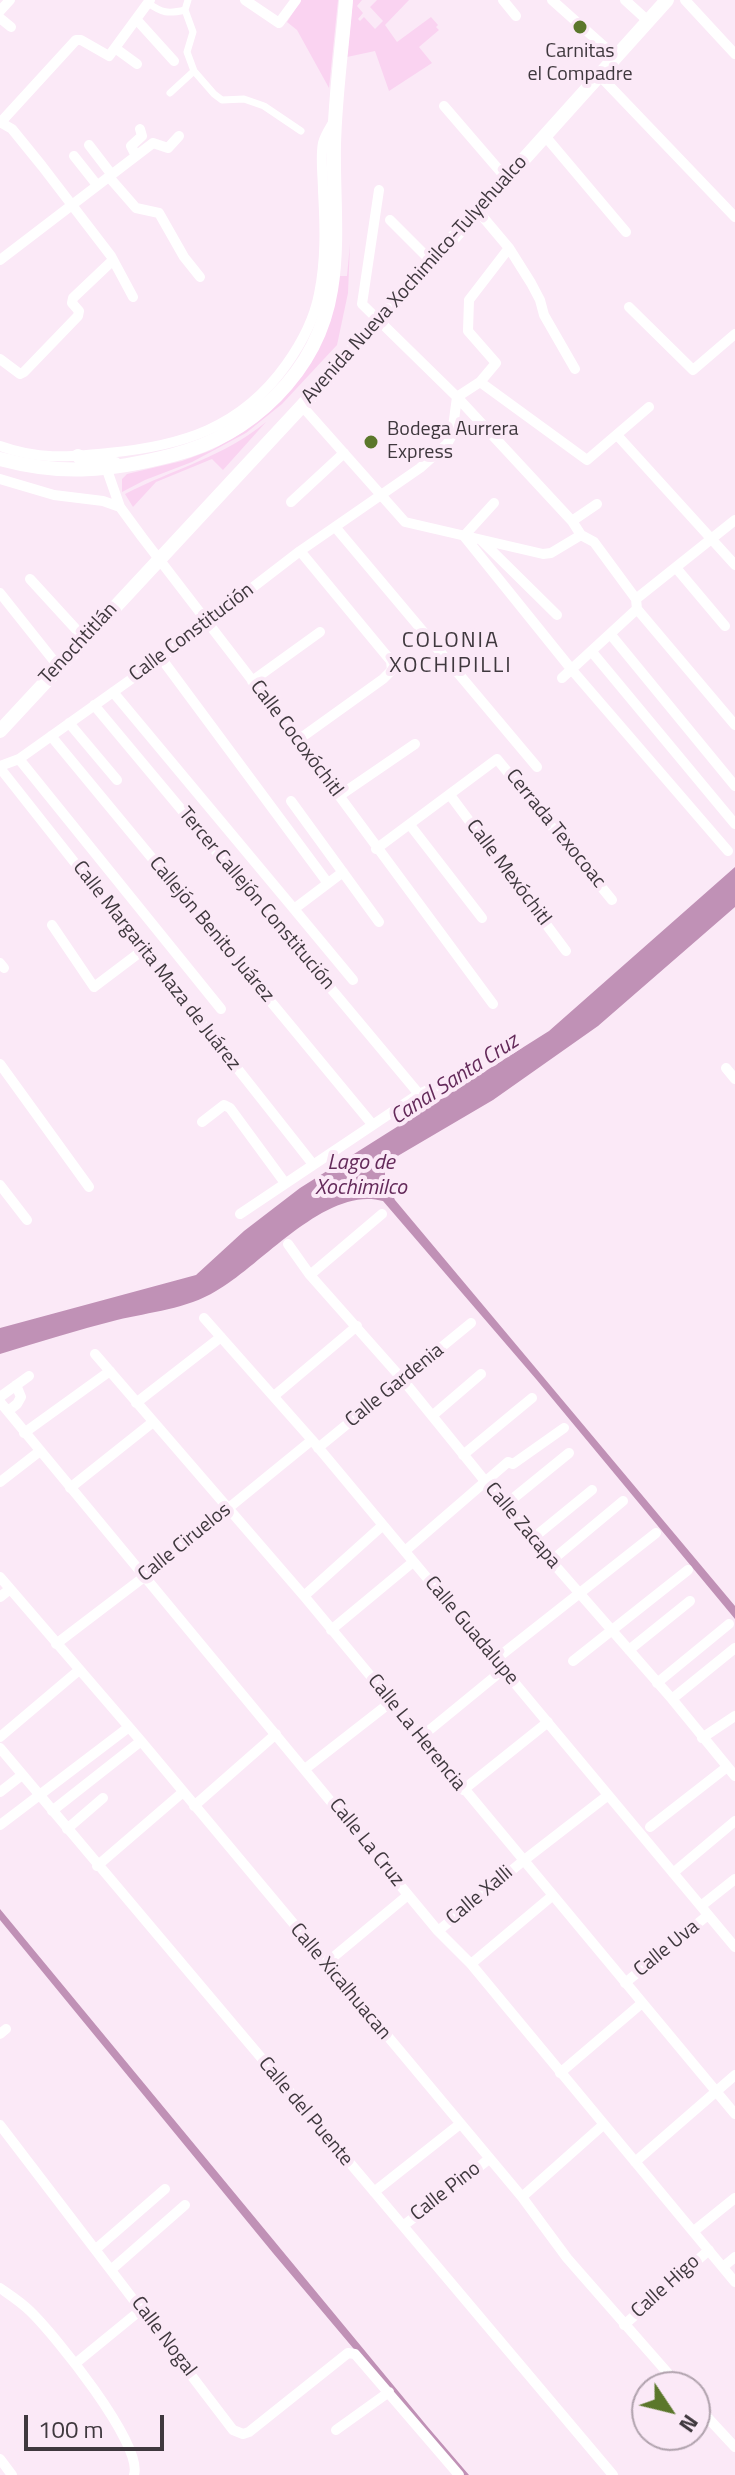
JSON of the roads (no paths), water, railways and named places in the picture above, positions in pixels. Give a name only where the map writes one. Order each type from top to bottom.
[{"type":"main road","points":[[0,459],[27,467],[107,470],[190,451],[237,430],[275,398],[306,357],[324,314],[332,279],[335,119],[346,0]]},
{"type":"main road","name":"Avenida Nueva Xochimilco-Tulyehualco","points":[[159,557],[302,406],[430,260],[667,0]]},
{"type":"main road","points":[[78,456],[87,461],[105,461],[123,466]]},
{"type":"main road","name":"Tenochtitlán","points":[[0,731],[159,557]]},
{"type":"street","points":[[0,11],[10,0]]},
{"type":"street","points":[[188,0],[185,10],[193,32],[187,52],[194,71],[222,100],[253,102],[301,131]]},
{"type":"street","points":[[245,0],[279,23],[296,0]]},
{"type":"street","points":[[503,0],[516,16]]},
{"type":"street","points":[[552,0],[616,57]]},
{"type":"street","points":[[625,0],[648,21]]},
{"type":"street","points":[[685,0],[735,54]]},
{"type":"street","points":[[133,297],[112,261],[71,206],[12,129],[0,122],[76,40],[107,56],[149,1],[161,12],[169,14],[185,10]]},
{"type":"street","points":[[0,18],[11,27]]},
{"type":"street","points":[[136,19],[174,61]]},
{"type":"street","points":[[115,48],[137,64]]},
{"type":"street","points":[[170,93],[194,71]]},
{"type":"street","points":[[600,76],[735,217]]},
{"type":"street","points":[[444,106],[506,178]]},
{"type":"street","points":[[0,446],[23,454],[54,458],[131,451],[172,443],[212,430],[251,405],[278,377],[296,351],[318,299],[325,236],[322,146],[335,119]]},
{"type":"street","points":[[136,156],[131,146],[143,134],[140,129]]},
{"type":"street","points":[[0,260],[153,143],[168,148],[179,136]]},
{"type":"street","points":[[545,136],[626,232]]},
{"type":"street","points":[[89,145],[136,208],[159,213],[184,257],[200,277]]},
{"type":"street","points":[[74,156],[97,185]]},
{"type":"street","points":[[379,190],[362,304],[379,317],[457,397],[572,521],[581,535],[594,542],[636,604],[735,725]]},
{"type":"street","points":[[477,210],[509,248],[531,283],[544,315],[575,369]]},
{"type":"street","points":[[390,220],[430,260]]},
{"type":"street","points":[[457,397],[480,382],[496,363],[468,331],[469,300],[509,248]]},
{"type":"street","points":[[1,363],[20,374],[24,372],[78,316],[73,298],[112,261]]},
{"type":"street","points":[[629,307],[693,370],[733,340]]},
{"type":"street","points":[[480,382],[587,460],[649,407]]},
{"type":"street","name":"Calle Constitución","points":[[0,767],[19,759],[161,658],[300,551],[420,468],[447,444],[452,435],[457,397]]},
{"type":"street","points":[[302,406],[405,522],[551,553],[581,535]]},
{"type":"street","points":[[617,435],[735,565]]},
{"type":"street","points":[[291,502],[344,453]]},
{"type":"street","name":"Calle Cocoxóchitl","points":[[107,470],[120,507],[298,740],[493,1004]]},
{"type":"street","points":[[0,479],[54,495],[103,501],[120,507]]},
{"type":"street","points":[[464,536],[494,503]]},
{"type":"street","points":[[572,521],[597,504]]},
{"type":"street","points":[[562,678],[611,635],[636,604],[735,520]]},
{"type":"street","points":[[336,528],[537,767]]},
{"type":"street","points":[[464,536],[572,670],[728,851]]},
{"type":"street","points":[[481,540],[557,615]]},
{"type":"street","points":[[298,740],[392,670],[391,661],[300,551]]},
{"type":"street","points":[[677,569],[725,626]]},
{"type":"street","points":[[30,579],[84,638]]},
{"type":"street","points":[[0,593],[58,666]]},
{"type":"street","points":[[252,681],[320,632]]},
{"type":"street","points":[[611,635],[735,786]]},
{"type":"street","points":[[592,652],[735,824]]},
{"type":"street","points":[[161,658],[327,882]]},
{"type":"street","points":[[113,692],[353,980]]},
{"type":"street","name":"Tercer Callejón Constitución","points":[[94,705],[419,1094]]},
{"type":"street","points":[[69,723],[117,780]]},
{"type":"street","name":"Callejón Benito Juárez","points":[[51,736],[372,1124]]},
{"type":"street","points":[[339,796],[415,744]]},
{"type":"street","points":[[19,759],[221,1009]]},
{"type":"street","name":"Cerrada Texocoac","points":[[450,795],[497,759],[612,900]]},
{"type":"street","name":"Calle Margarita Maza de Juárez","points":[[0,767],[312,1163]]},
{"type":"street","points":[[376,849],[450,795]]},
{"type":"street","name":"Calle Mexóchitl","points":[[450,795],[566,951]]},
{"type":"street","points":[[291,801],[379,922]]},
{"type":"street","points":[[410,825],[482,918]]},
{"type":"street","points":[[294,909],[343,872]]},
{"type":"street","points":[[52,925],[94,987],[143,950]]},
{"type":"street","points":[[0,1064],[89,1187]]},
{"type":"street","points":[[726,1068],[735,1079]]},
{"type":"street","points":[[240,1214],[419,1094],[473,1069]]},
{"type":"street","points":[[202,1122],[224,1105],[230,1108],[285,1183]]},
{"type":"street","points":[[0,1185],[27,1220]]},
{"type":"street","points":[[310,1275],[382,1214]]},
{"type":"street","name":"Calle Zacapa","points":[[288,1244],[310,1275],[403,1380],[532,1539],[672,1699],[731,1772]]},
{"type":"street","name":"Calle Guadalupe","points":[[204,1318],[315,1444],[735,1947]]},
{"type":"street","name":"Calle Gardenia","points":[[315,1444],[403,1380],[471,1323]]},
{"type":"street","points":[[274,1396],[357,1326]]},
{"type":"street","points":[[136,1403],[221,1337]]},
{"type":"street","name":"Calle La Herencia","points":[[95,1354],[304,1596],[735,2114]]},
{"type":"street","points":[[24,1433],[110,1371]]},
{"type":"street","points":[[432,1416],[481,1374]]},
{"type":"street","points":[[0,1399],[29,1376]]},
{"type":"street","points":[[8,1411],[21,1397],[16,1385]]},
{"type":"street","points":[[463,1455],[532,1398]]},
{"type":"street","name":"Calle La Cruz","points":[[0,1399],[24,1433],[408,1895],[471,1964],[735,2282]]},
{"type":"street","points":[[70,1488],[153,1422]]},
{"type":"street","points":[[405,1551],[508,1462],[513,1464],[564,1428]]},
{"type":"street","name":"Calle Ciruelos","points":[[56,1644],[315,1444]]},
{"type":"street","points":[[0,1482],[40,1451]]},
{"type":"street","points":[[505,1505],[569,1453]]},
{"type":"street","points":[[532,1539],[592,1490]]},
{"type":"street","points":[[551,1561],[623,1501]]},
{"type":"street","points":[[304,1596],[383,1525]]},
{"type":"street","points":[[496,1659],[656,1533]]},
{"type":"street","points":[[331,1630],[413,1562]]},
{"type":"street","points":[[573,1661],[688,1570]]},
{"type":"street","name":"Calle Xicalhuacan","points":[[0,1577],[522,2197],[567,2258],[666,2371]]},
{"type":"street","points":[[0,1597],[10,1589]]},
{"type":"street","points":[[629,1650],[690,1601]]},
{"type":"street","points":[[657,1683],[729,1624]]},
{"type":"street","points":[[672,1699],[735,1648]]},
{"type":"street","points":[[421,1737],[504,1669]]},
{"type":"street","points":[[0,1737],[78,1671]]},
{"type":"street","points":[[305,1769],[391,1702]]},
{"type":"street","points":[[702,1738],[735,1716]]},
{"type":"street","points":[[463,1790],[548,1722]]},
{"type":"street","points":[[0,1825],[129,1727]]},
{"type":"street","points":[[194,1806],[276,1734]]},
{"type":"street","points":[[52,1811],[141,1741]]},
{"type":"street","name":"Calle del Puente","points":[[0,1748],[613,2475]]},
{"type":"street","points":[[650,1827],[731,1772]]},
{"type":"street","points":[[0,1792],[22,1775]]},
{"type":"street","points":[[97,1866],[183,1792]]},
{"type":"street","name":"Calle Xalli","points":[[438,1931],[607,1796]]},
{"type":"street","points":[[67,1829],[103,1798]]},
{"type":"street","points":[[673,1873],[735,1821]]},
{"type":"street","name":"Calle Uva","points":[[625,1983],[735,1879]]},
{"type":"street","points":[[325,1964],[408,1895]]},
{"type":"street","points":[[471,1964],[552,1896]]},
{"type":"street","points":[[560,2073],[642,2003]]},
{"type":"street","points":[[635,2162],[735,2075]]},
{"type":"street","points":[[374,2192],[460,2124]]},
{"type":"street","name":"Calle Nogal","points":[[0,2125],[4,2139],[112,2269],[233,2430],[239,2434],[249,2432],[348,2353],[355,2354],[389,2392]]},
{"type":"street","points":[[522,2197],[603,2125]]},
{"type":"street","name":"Calle Pino","points":[[403,2226],[489,2159]]},
{"type":"street","points":[[96,2249],[165,2189]]},
{"type":"street","points":[[694,2231],[735,2198]]},
{"type":"street","points":[[112,2269],[185,2205]]},
{"type":"street","name":"Calle Higo","points":[[624,2325],[709,2250]]},
{"type":"street","points":[[723,2267],[735,2257]]},
{"type":"street","points":[[0,2288],[28,2308],[76,2363],[122,2434],[136,2465],[134,2475]]},
{"type":"street","points":[[76,2363],[142,2309]]},
{"type":"street","points":[[336,2430],[389,2392],[459,2475]]},
{"type":"street","points":[[711,2421],[735,2447]]},
{"type":"street","points":[[0,2459],[12,2475]]},
{"type":"water","name":"Lago de Xochimilco","points":[[735,867],[735,907],[598,1026],[493,1100],[396,1157],[385,1168],[385,1178],[395,1200],[735,1606],[735,1619],[383,1201],[361,1199],[317,1216],[234,1279],[193,1302],[102,1324],[0,1354],[0,1328],[196,1275],[244,1231],[300,1188],[549,1031]]},
{"type":"water","points":[[0,1909],[469,2475],[460,2475],[273,2253],[0,1920]]},
{"type":"place","name":"Carnitas el Compadre","points":[[580,27]]},
{"type":"place","name":"Bodega Aurrera Express","points":[[371,442]]},
{"type":"district","name":"COLONIA XOCHIPILLI","points":[[451,654]]},
{"type":"water label","name":"Canal Santa Cruz","points":[[455,1080]]}]
